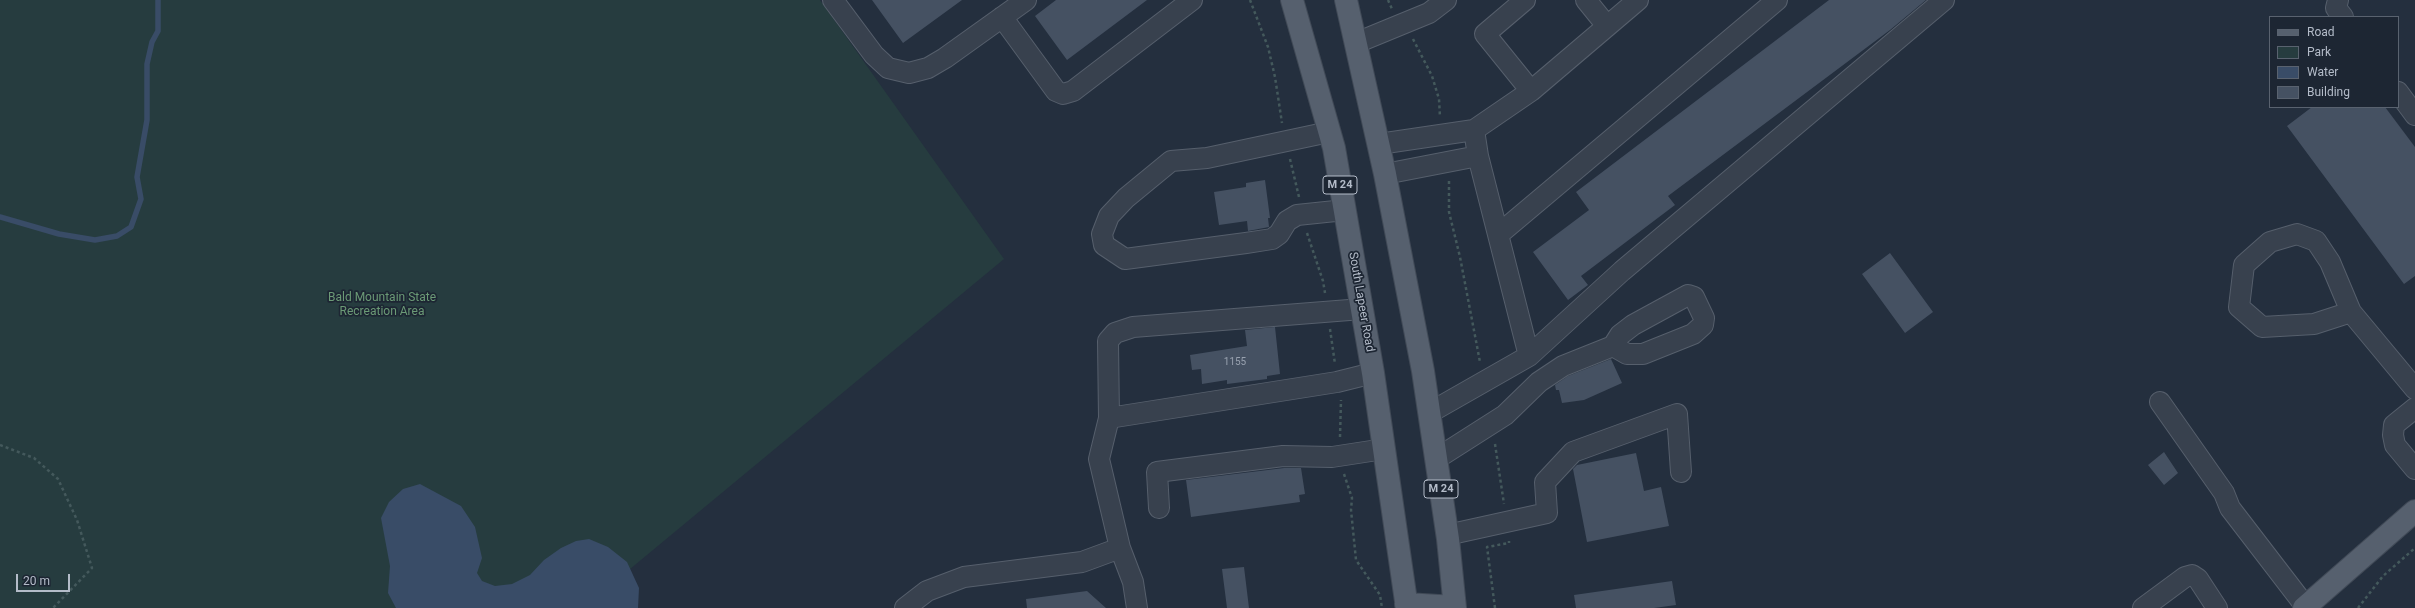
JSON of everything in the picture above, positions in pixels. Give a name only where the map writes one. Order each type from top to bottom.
[{"type":"main road","name":"South Lapeer Road","points":[[1292,0],[1329,132],[1345,210],[1373,373],[1406,606]]},
{"type":"main road","name":"M 24","points":[[1346,0],[1379,144],[1429,412],[1447,535],[1455,607]]},
{"type":"main road","points":[[2305,608],[2415,511]]},
{"type":"main road","points":[[1406,606],[1455,607]]},
{"type":"lane","points":[[833,0],[874,55],[888,68],[909,73],[928,68],[1026,0]]},
{"type":"lane","points":[[1002,17],[1056,91],[1064,94],[1073,91],[1192,0]]},
{"type":"lane","points":[[1356,43],[1429,13],[1446,0]]},
{"type":"lane","points":[[1525,0],[1485,34],[1531,91]]},
{"type":"lane","points":[[1586,0],[1607,26]]},
{"type":"lane","points":[[1379,144],[1474,130],[1531,91],[1638,0]]},
{"type":"lane","points":[[1499,234],[1777,0]]},
{"type":"lane","points":[[1429,412],[1529,356],[1622,271],[1944,0]]},
{"type":"lane","points":[[2338,0],[2336,8],[2342,16]]},
{"type":"lane","points":[[2399,93],[2415,115]]},
{"type":"lane","points":[[1474,130],[1478,156],[1529,356]]},
{"type":"lane","points":[[1329,132],[1207,158],[1171,161],[1126,198],[1110,216],[1102,234],[1104,245],[1125,259],[1134,259],[1272,239],[1279,234],[1287,221],[1296,215],[1345,210]]},
{"type":"lane","points":[[1385,174],[1478,156]]},
{"type":"lane","points":[[2351,312],[2314,324],[2262,327],[2239,307],[2244,265],[2270,242],[2297,234],[2316,241],[2330,262],[2351,312],[2415,389]]},
{"type":"lane","points":[[1137,608],[1134,582],[1120,548],[1099,459],[1109,418],[1108,341],[1115,333],[1133,327],[1362,309]]},
{"type":"lane","points":[[1436,459],[1504,415],[1539,382],[1562,366],[1612,346]]},
{"type":"lane","points":[[1109,418],[1337,382],[1373,373]]},
{"type":"lane","points":[[2160,402],[2224,493],[2230,508],[2305,608]]},
{"type":"lane","points":[[2415,408],[2394,425],[2393,435],[2395,445],[2415,469]]},
{"type":"lane","points":[[1447,535],[1547,513],[1545,482],[1573,452],[1677,414],[1681,472]]},
{"type":"lane","points":[[1160,508],[1157,472],[1283,456],[1332,457],[1384,449]]},
{"type":"lane","points":[[905,608],[927,591],[964,577],[1082,562],[1120,548]]},
{"type":"lane","points":[[2143,608],[2185,577],[2192,575],[2198,579],[2218,608]]},
{"type":"path","points":[[1388,0],[1432,76],[1439,99],[1442,135]]},
{"type":"path","points":[[1448,162],[1449,212],[1460,257],[1484,382]]},
{"type":"path","points":[[1493,423],[1509,543],[1487,547],[1495,608]]},
{"type":"path","points":[[0,445],[34,458],[58,479],[77,520],[92,568],[53,608]]},
{"type":"path","points":[[2358,608],[2383,576],[2415,548]]},
{"type":"green space","name":"Bald Mountain State Recreation Area","points":[[0,0],[820,0],[1004,259],[583,608],[0,608]]},
{"type":"water","points":[[420,484],[461,506],[475,527],[482,558],[477,573],[482,581],[495,586],[512,584],[530,575],[544,560],[561,548],[576,541],[589,539],[608,547],[627,562],[639,588],[638,608],[396,608],[388,593],[390,566],[381,518],[389,502],[403,489]]},
{"type":"building","points":[[872,0],[962,0],[903,43]]},
{"type":"building","points":[[1056,0],[1147,0],[1067,60],[1035,16]]},
{"type":"building","points":[[1829,0],[1926,0],[1890,30],[1668,196],[1675,205],[1581,276],[1588,285],[1568,300],[1533,252],[1589,210],[1576,192]]},
{"type":"building","points":[[2311,108],[2386,108],[2415,147],[2415,276],[2404,284],[2287,126]]},
{"type":"building","points":[[1265,180],[1270,218],[1268,218],[1269,227],[1248,231],[1247,221],[1219,225],[1214,192],[1246,187],[1246,183]]},
{"type":"building","points":[[1890,253],[1933,312],[1905,333],[1862,274]]},
{"type":"building","points":[[1275,327],[1280,374],[1267,376],[1267,379],[1227,384],[1227,380],[1202,384],[1201,369],[1192,370],[1190,355],[1247,346],[1245,330]]},
{"type":"building","points":[[1611,359],[1622,383],[1584,400],[1562,403],[1559,390],[1556,390],[1555,385],[1568,376]]},
{"type":"building","points":[[2164,452],[2178,473],[2164,485],[2148,465]]},
{"type":"building","points":[[1636,453],[1644,491],[1661,487],[1669,526],[1587,542],[1573,469],[1577,465]]},
{"type":"building","points":[[1284,468],[1301,468],[1305,494],[1299,495],[1300,502],[1191,517],[1186,480]]},
{"type":"building","points":[[1244,567],[1249,608],[1227,608],[1222,569]]},
{"type":"building","points":[[1672,581],[1676,605],[1654,608],[1576,608],[1574,595]]},
{"type":"building","points":[[1087,591],[1106,608],[1027,608],[1026,599]]},
{"type":"waterway","points":[[0,217],[59,234],[95,240],[117,236],[131,227],[141,199],[137,177],[147,120],[147,64],[152,42],[158,31],[158,0]]}]
